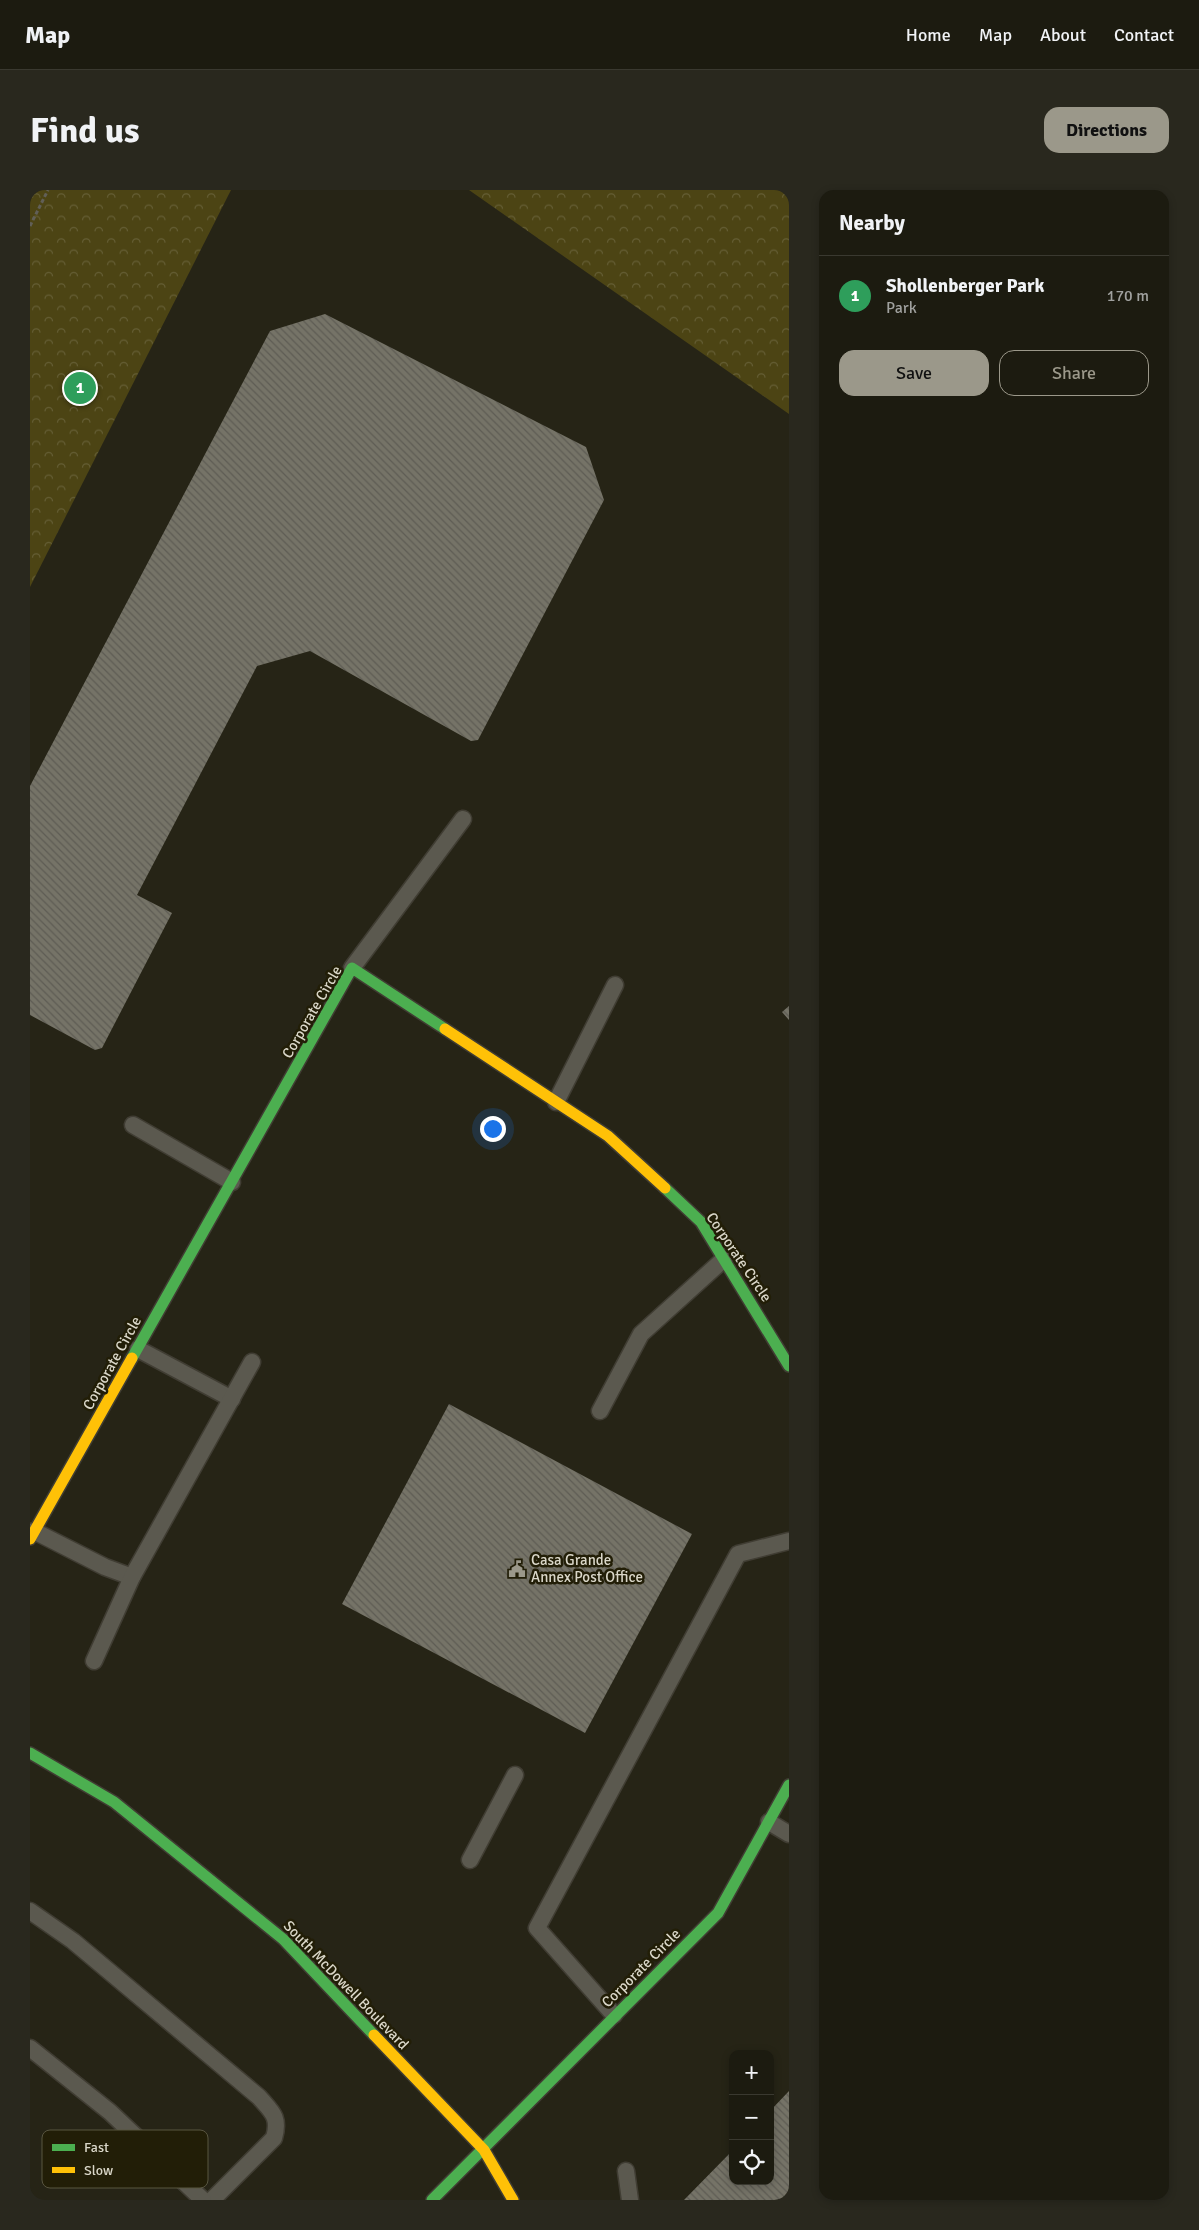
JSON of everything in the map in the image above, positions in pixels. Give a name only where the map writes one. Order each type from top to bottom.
[{"type":"street","name":"Corporate Circle","points":[[32,1535],[352,968],[608,1136],[700,1222],[784,1346],[789,1366]]},
{"type":"street","name":"South McDowell Boulevard","points":[[30,1753],[114,1802],[283,1939],[484,2150],[513,2200]]},
{"type":"street","name":"Corporate Circle","points":[[432,2200],[484,2150],[614,2015],[718,1913],[789,1785]]},
{"type":"lane","points":[[352,968],[463,819]]},
{"type":"lane","points":[[556,1102],[615,985]]},
{"type":"lane","points":[[133,1124],[232,1182]]},
{"type":"lane","points":[[600,1411],[641,1334],[724,1259]]},
{"type":"lane","points":[[138,1349],[232,1399]]},
{"type":"lane","points":[[94,1661],[132,1576],[252,1362]]},
{"type":"lane","points":[[32,1535],[105,1567],[132,1576]]},
{"type":"lane","points":[[614,2015],[537,1928],[738,1554],[789,1541]]},
{"type":"lane","points":[[470,1860],[515,1775]]},
{"type":"lane","points":[[769,1822],[789,1834]]},
{"type":"lane","points":[[30,1910],[81,1947],[259,2097],[273,2114],[277,2125],[274,2138],[212,2200]]},
{"type":"lane","points":[[30,2048],[110,2112],[129,2130]]},
{"type":"lane","points":[[626,2170],[630,2200]]},
{"type":"lane","points":[[190,2188],[203,2200]]},
{"type":"path","points":[[30,226],[48,190]]},
{"type":"green space","points":[[30,190],[231,190],[30,587]]},
{"type":"green space","points":[[469,190],[789,190],[789,414]]},
{"type":"building","points":[[325,314],[586,447],[604,500],[478,740],[471,741],[310,651],[257,666],[137,895],[172,913],[102,1048],[95,1050],[30,1015],[30,786],[270,331]]},
{"type":"building","points":[[789,1006],[789,1020],[782,1012]]},
{"type":"building","name":"Casa Grande Annex Post Office","points":[[449,1404],[692,1534],[585,1733],[342,1604]]},
{"type":"building","points":[[789,2091],[789,2200],[684,2200],[729,2154],[729,2185],[774,2185],[774,2107]]},
{"type":"traffic: fast","points":[[132,1358],[352,968],[445,1029]]},
{"type":"traffic: fast","points":[[665,1188],[701,1222],[789,1366]]},
{"type":"traffic: fast","points":[[30,1753],[114,1802],[283,1939],[374,2035]]},
{"type":"traffic: fast","points":[[432,2200],[718,1913],[789,1785]]},
{"type":"traffic: slow","points":[[445,1029],[608,1136],[665,1188]]},
{"type":"traffic: slow","points":[[30,1539],[132,1358]]},
{"type":"traffic: slow","points":[[374,2035],[484,2150],[513,2200]]},
{"type":"place","name":"Shollenberger Park","points":[[80,388]]},
{"type":"place","name":"Casa Grande Annex Post Office","points":[[517,1569]]}]
